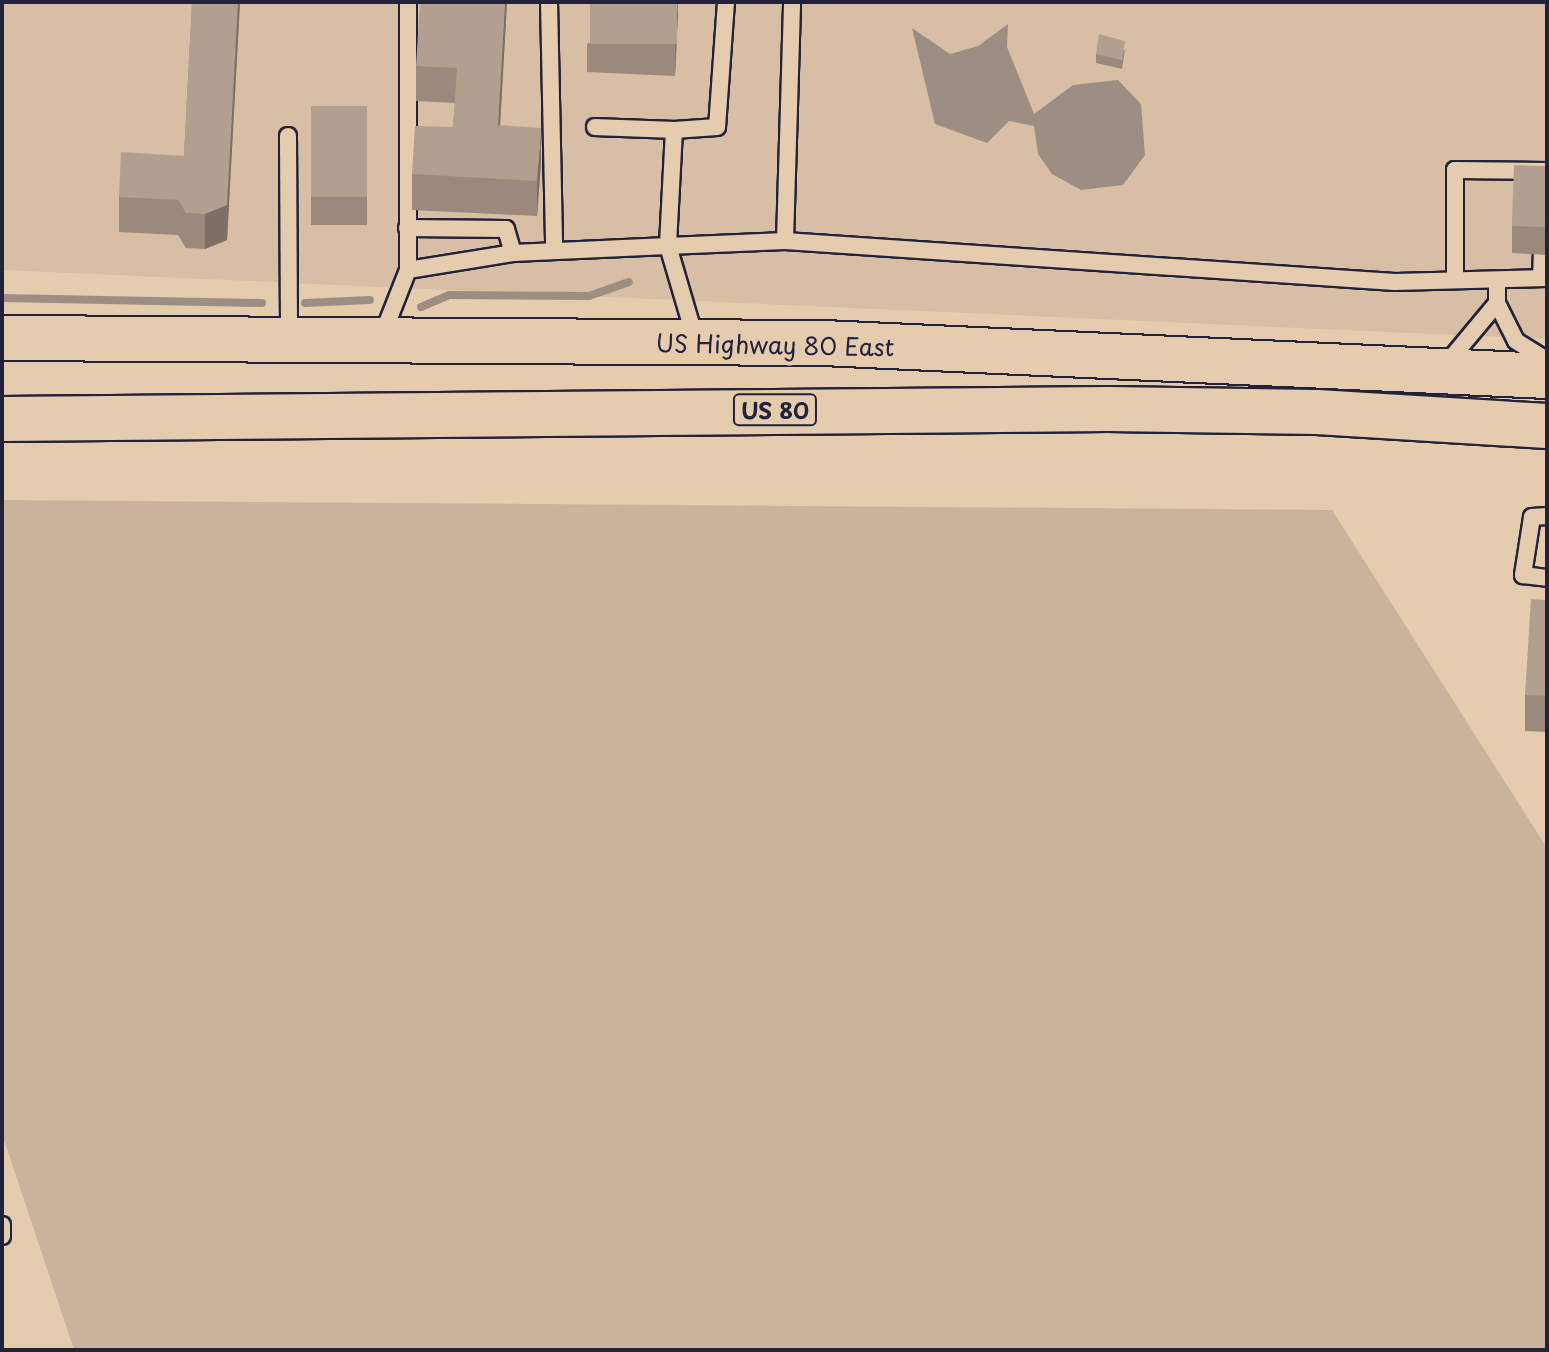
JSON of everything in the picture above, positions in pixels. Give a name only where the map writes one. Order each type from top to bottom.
[{"type":"main road","name":"US Highway 80 East","points":[[2,338],[697,343],[1547,376]]},
{"type":"main road","name":"US 80","points":[[2,419],[1123,409],[1547,426]]},
{"type":"lane","points":[[379,341],[408,270],[407,228],[414,134],[408,2]]},
{"type":"lane","points":[[549,2],[539,137],[554,250]]},
{"type":"lane","points":[[595,127],[674,130],[717,127],[726,2]]},
{"type":"lane","points":[[785,241],[792,2]]},
{"type":"lane","points":[[674,130],[668,246],[697,343]]},
{"type":"lane","points":[[288,136],[289,341]]},
{"type":"lane","points":[[1455,280],[1455,170],[1546,171],[1544,193]]},
{"type":"lane","points":[[407,228],[457,220],[504,222],[513,253]]},
{"type":"lane","points":[[408,270],[513,253],[785,241],[1137,268],[1497,281],[1544,278],[1542,255]]},
{"type":"lane","points":[[1497,281],[1497,303],[1516,341],[1547,360]]},
{"type":"lane","points":[[1434,372],[1464,349],[1497,303]]},
{"type":"lane","points":[[1547,516],[1532,517],[1523,575],[1547,578]]},
{"type":"lane","points":[[2,1225],[2,1236]]},
{"type":"shaded area","points":[[2,2],[1547,2],[1547,339],[2,270]]},
{"type":"shaded area","points":[[1008,24],[1007,47],[1034,114],[1073,85],[1118,80],[1141,104],[1145,155],[1123,185],[1081,190],[1052,174],[1038,154],[1034,126],[1009,121],[987,143],[935,124],[912,28],[950,54],[978,46]]},
{"type":"shaded area","points":[[2,500],[1332,510],[1547,848],[1547,1350],[74,1350],[2,1134]]},
{"type":"building","points":[[192,2],[238,2],[227,205],[205,214],[186,213],[178,200],[119,197],[121,152],[184,156]]},
{"type":"building","points":[[420,2],[505,2],[498,125],[541,128],[537,181],[412,174],[415,126],[453,127],[457,68],[416,66]]},
{"type":"building","points":[[590,2],[677,2],[677,44],[590,44]]},
{"type":"building","points":[[1546,23],[1547,98],[1545,98]]},
{"type":"building","points":[[1099,34],[1125,41],[1122,60],[1096,54]]},
{"type":"building","points":[[311,106],[367,106],[367,197],[311,197]]},
{"type":"building","points":[[1514,165],[1547,166],[1545,227],[1512,226]]},
{"type":"building","points":[[1531,599],[1547,600],[1547,696],[1525,695]]},
{"type":"waterway","points":[[421,307],[449,295],[589,296],[629,282]]},
{"type":"waterway","points":[[2,298],[262,303]]},
{"type":"waterway","points":[[305,303],[370,300]]}]
